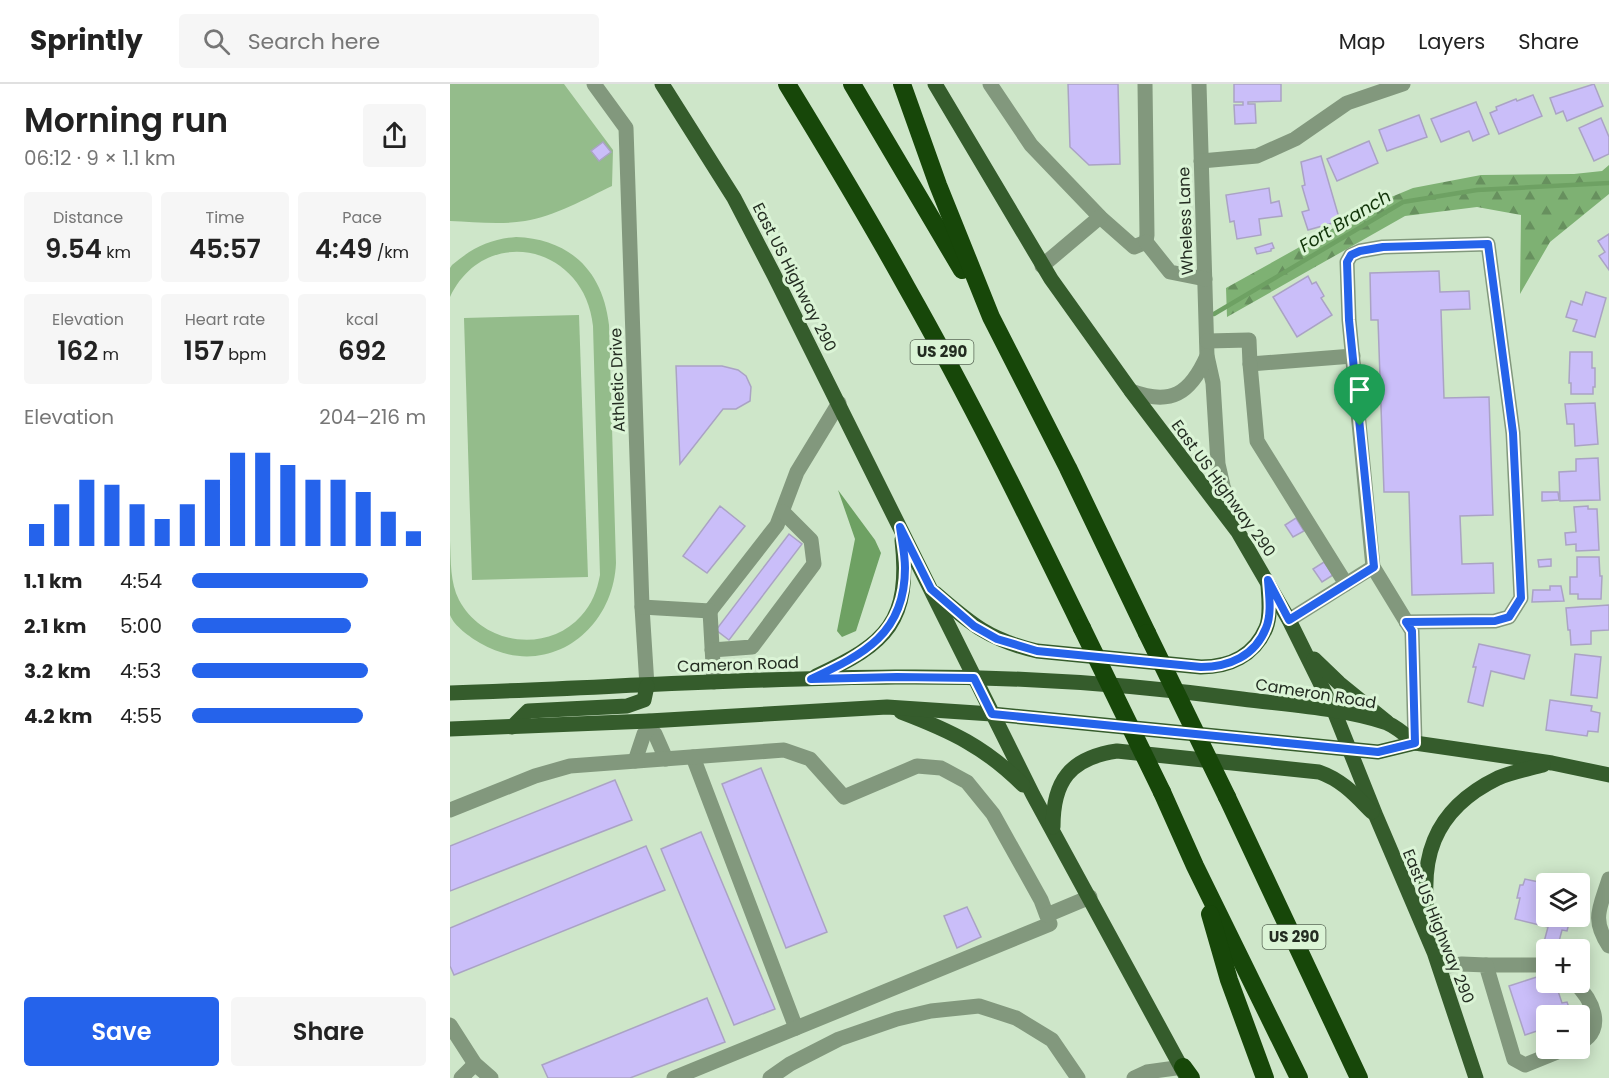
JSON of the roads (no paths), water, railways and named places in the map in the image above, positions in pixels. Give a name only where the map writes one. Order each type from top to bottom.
[{"type":"highway","name":"US 290","points":[[787,84],[907,287],[954,373],[1009,478],[1162,792],[1195,866],[1230,980],[1265,1078]]},
{"type":"highway","name":"US 290","points":[[852,84],[991,317],[1068,468],[1227,797],[1359,1078]]},
{"type":"highway","points":[[902,84],[942,196],[991,317]]},
{"type":"highway","points":[[1195,866],[1299,1078]]},
{"type":"main road","name":"East US Highway 290","points":[[662,84],[734,198],[839,403],[1033,795],[1090,897],[1183,1075]]},
{"type":"main road","name":"East US Highway 290","points":[[935,84],[1042,266],[1131,391],[1238,532],[1268,580],[1307,652],[1350,749],[1434,952],[1476,1078]]},
{"type":"main road","points":[[811,679],[866,651],[884,635],[897,616],[903,594],[905,568],[900,527]]},
{"type":"main road","points":[[931,589],[974,626],[997,639],[1017,646],[1049,652],[1218,667],[1232,663],[1247,654],[1257,644],[1267,627],[1268,580]]},
{"type":"main road","points":[[1307,652],[1389,724]]},
{"type":"main road","name":"Cameron Road","points":[[450,693],[811,679],[974,678],[1123,686],[1334,711],[1389,724],[1415,743]]},
{"type":"main road","points":[[512,727],[528,711],[627,706],[639,703],[644,700],[647,686]]},
{"type":"main road","points":[[887,707],[939,726],[973,743],[1002,764],[1033,795]]},
{"type":"main road","name":"Cameron Road","points":[[450,729],[649,725],[887,707],[992,714],[1378,752],[1415,743],[1552,763],[1609,775]]},
{"type":"main road","points":[[1053,830],[1053,807],[1064,778],[1086,758],[1117,751],[1319,772],[1334,777],[1347,786],[1376,816]]},
{"type":"main road","points":[[1434,952],[1425,905],[1425,871],[1430,848],[1442,827],[1459,805],[1479,789],[1500,777],[1552,763]]},
{"type":"street","name":"Athletic Drive","points":[[594,84],[626,128],[642,607],[647,686]]},
{"type":"street","points":[[990,84],[1031,145],[1100,217],[1134,246],[1146,242]]},
{"type":"street","points":[[1145,84],[1146,242],[1170,272],[1205,279]]},
{"type":"street","name":"Wheless Lane","points":[[1199,84],[1207,349],[1213,382],[1218,464],[1238,532]]},
{"type":"street","points":[[1201,161],[1257,156],[1295,139],[1347,103],[1402,84]]},
{"type":"street","points":[[1042,266],[1100,217]]},
{"type":"street","points":[[1406,622],[1495,621],[1509,617],[1521,598],[1513,433],[1488,244],[1383,247],[1360,251],[1351,255],[1347,262],[1353,356],[1374,567],[1406,622],[1412,631],[1415,743]]},
{"type":"street","points":[[1131,391],[1160,399],[1171,397],[1182,392],[1200,372],[1207,349],[1249,340],[1257,441],[1346,584]]},
{"type":"street","points":[[1251,364],[1353,356]]},
{"type":"street","points":[[714,682],[710,611],[777,525],[797,472],[839,403]]},
{"type":"street","points":[[712,650],[752,647],[814,564],[811,540],[783,512]]},
{"type":"street","points":[[1289,620],[1374,567]]},
{"type":"street","points":[[642,607],[710,611]]},
{"type":"street","points":[[635,761],[649,725],[666,759]]},
{"type":"street","points":[[450,810],[535,776],[570,766],[784,750],[810,759],[844,796],[917,766],[941,768],[967,782],[993,814],[1050,924],[674,1078]]},
{"type":"street","points":[[693,757],[796,1028]]},
{"type":"street","points":[[1609,879],[1598,914],[1599,931],[1609,946]]},
{"type":"street","points":[[1047,915],[1090,897]]},
{"type":"street","points":[[1440,968],[1462,964],[1536,965]]},
{"type":"street","points":[[1486,965],[1514,1059],[1525,1065],[1540,1059]]},
{"type":"street","points":[[770,1078],[790,1064],[839,1040],[897,1018],[931,1011],[979,1006],[1016,1018],[1052,1040],[1080,1076]]},
{"type":"street","points":[[1590,1007],[1596,1022],[1590,1035]]},
{"type":"street","points":[[450,1025],[475,1064],[491,1078]]},
{"type":"street","points":[[461,1078],[475,1064]]},
{"type":"street","points":[[1134,1078],[1147,1072],[1183,1075]]},
{"type":"waterway","name":"Fort Branch","points":[[1214,314],[1403,202],[1477,190],[1609,183]]}]
